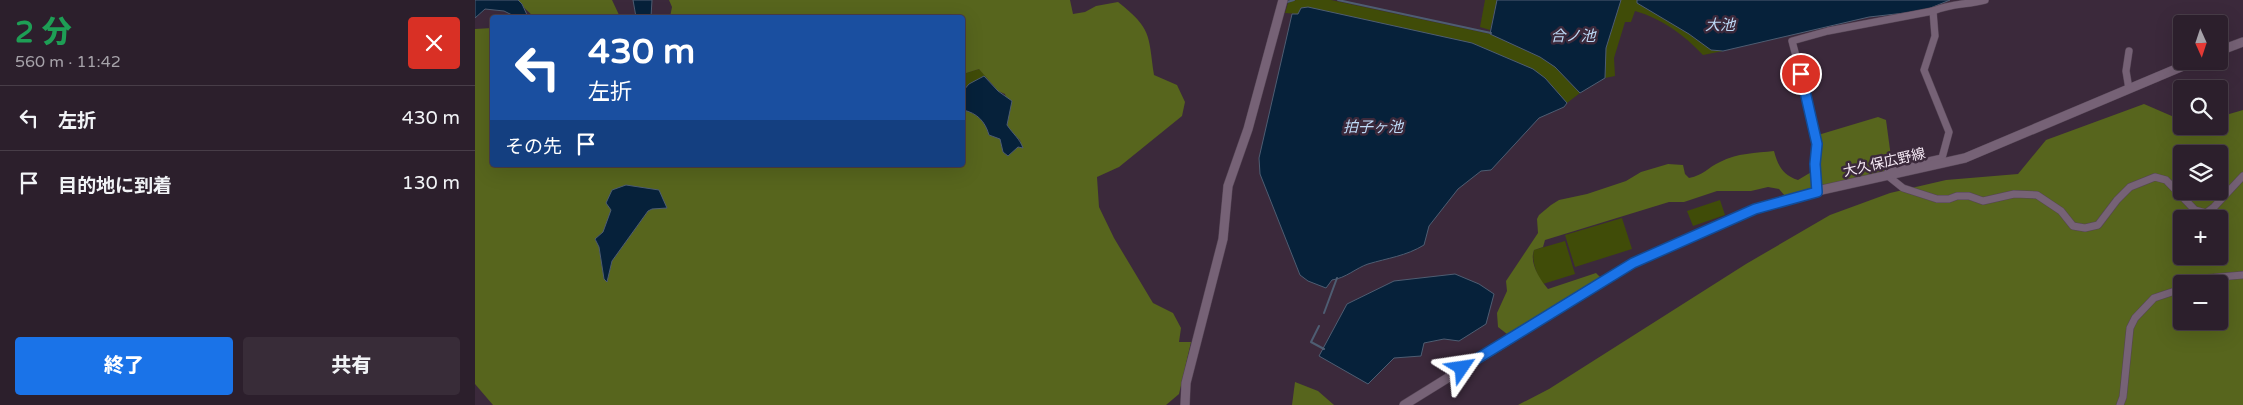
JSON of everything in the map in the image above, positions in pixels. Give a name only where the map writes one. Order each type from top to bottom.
[{"type":"street","points":[[1185,400],[1187,383],[1223,239],[1228,186],[1248,128],[1283,0]]},
{"type":"street","points":[[1817,192],[1815,164],[1817,144],[1810,108],[1792,41],[1828,31],[1933,11],[1955,2],[1985,0]]},
{"type":"street","points":[[1933,11],[1935,36],[1924,70],[1949,132],[1942,158],[1888,170],[1887,176],[1903,188],[1937,199],[1969,196],[1983,201],[2014,194],[2037,195],[2061,211],[2073,226],[2085,228],[2098,225],[2117,200],[2138,182],[2155,177],[2166,180],[2195,210],[2206,213],[2243,176]]},
{"type":"street","points":[[2228,48],[2243,42]]},
{"type":"street","points":[[2129,51],[2126,71],[2129,88]]},
{"type":"street","name":"大久保広野線","points":[[1403,405],[1633,263],[1755,209],[1817,192],[1965,158],[2173,70]]},
{"type":"street","points":[[2228,276],[2243,275]]},
{"type":"street","points":[[2120,405],[2123,397],[2130,328],[2135,318],[2154,298],[2173,291]]},
{"type":"green space","points":[[516,0],[612,0],[619,15],[532,15]]},
{"type":"green space","points":[[669,0],[1070,0],[1073,14],[1085,12],[1096,6],[1118,2],[1137,19],[1147,33],[1154,75],[1177,85],[1185,102],[1182,116],[1119,167],[1097,177],[1099,207],[1114,238],[1153,303],[1173,313],[1181,328],[1179,342],[1191,342],[1179,394],[1166,405],[493,405],[475,384],[475,29],[490,28],[490,167],[965,167],[965,111],[972,113],[983,122],[989,135],[1000,139],[1003,152],[1008,156],[1018,147],[1022,148],[1020,140],[1007,125],[1009,109],[1005,94],[998,91],[979,69],[965,73],[965,15],[670,15],[672,7]],"holes":[[[652,209],[648,211],[612,261],[607,282],[604,279],[599,247],[595,239],[603,232],[611,210]]]},
{"type":"green space","points":[[1296,0],[1331,0],[1490,34],[1540,57],[1555,67],[1580,93],[1567,103],[1545,78],[1298,14],[1285,13],[1288,3]]},
{"type":"green space","points":[[1485,0],[1497,0],[1490,30],[1480,27]]},
{"type":"green space","points":[[1621,0],[1637,0],[1637,3],[1689,34],[1711,50],[1723,51],[1703,55],[1672,28],[1655,18],[1635,11],[1631,22],[1625,22],[1614,58],[1615,76],[1605,78],[1606,48]]},
{"type":"green space","points":[[979,69],[987,77],[969,84],[965,89],[965,73]]},
{"type":"green space","points":[[2144,104],[2173,117],[2173,135],[2228,135],[2228,114],[2243,110],[2243,405],[1518,405],[1549,389],[1746,264],[1830,215],[1890,193],[1946,180],[2018,174],[2046,140]]},
{"type":"green space","points":[[1878,117],[1886,120],[1891,157],[1886,173],[1821,187],[1818,135]]},
{"type":"green space","points":[[1774,151],[1782,169],[1793,178],[1798,180],[1813,171],[1814,189],[1785,196],[1779,189],[1768,187],[1751,191],[1717,191],[1684,202],[1669,202],[1545,240],[1543,247],[1534,250],[1533,260],[1539,276],[1548,289],[1596,273],[1600,277],[1507,334],[1498,327],[1497,313],[1507,291],[1506,281],[1538,233],[1537,219],[1539,215],[1551,205],[1559,200],[1587,194],[1626,181],[1641,172],[1668,164],[1683,165],[1685,174],[1689,178],[1726,159]]},
{"type":"green space","points":[[1720,200],[1725,215],[1693,226],[1687,211]]},
{"type":"green space","points":[[1622,218],[1632,249],[1575,267],[1565,235]]},
{"type":"green space","points":[[1565,241],[1575,274],[1543,284],[1535,268],[1534,250]]},
{"type":"green space","points":[[1295,382],[1318,391],[1334,405],[1292,405]]},
{"type":"water","points":[[475,0],[518,0],[527,15],[512,15],[504,11],[485,9],[475,18]]},
{"type":"water","points":[[633,0],[652,0],[651,15],[636,15]]},
{"type":"water","name":"合ノ池","points":[[1497,0],[1621,0],[1606,48],[1605,78],[1580,93],[1555,67],[1540,57],[1490,34]]},
{"type":"water","name":"大池","points":[[1637,0],[1950,0],[1923,11],[1869,17],[1723,51],[1711,50],[1689,34],[1637,3]]},
{"type":"water","name":"拍子ヶ池","points":[[1308,7],[1472,43],[1533,69],[1545,78],[1567,103],[1564,107],[1539,118],[1491,170],[1481,171],[1458,189],[1429,226],[1424,245],[1404,254],[1368,264],[1332,280],[1326,288],[1308,281],[1300,275],[1260,174],[1259,158],[1292,14],[1298,14],[1301,8]]},
{"type":"water","points":[[984,76],[998,91],[1012,101],[1007,125],[1023,148],[1018,147],[1008,156],[1003,152],[1000,139],[989,135],[983,122],[972,113],[965,111],[965,89],[969,84]]},
{"type":"water","points":[[626,185],[659,190],[667,208],[648,211],[612,261],[607,282],[604,279],[599,247],[595,239],[603,232],[611,210],[606,203],[612,190]]},
{"type":"water","points":[[1455,274],[1479,284],[1494,294],[1486,324],[1459,341],[1444,339],[1424,343],[1421,356],[1394,358],[1368,384],[1319,356],[1347,304],[1394,281]]},
{"type":"waterway","points":[[1287,2],[1294,0]]},
{"type":"waterway","points":[[1338,0],[1491,33]]},
{"type":"waterway","points":[[1324,313],[1337,278]]},
{"type":"waterway","points":[[1319,326],[1311,342],[1324,349]]},
{"type":"route","points":[[1462,368],[1633,263],[1755,209],[1817,192],[1815,164],[1817,144],[1801,74]]}]
